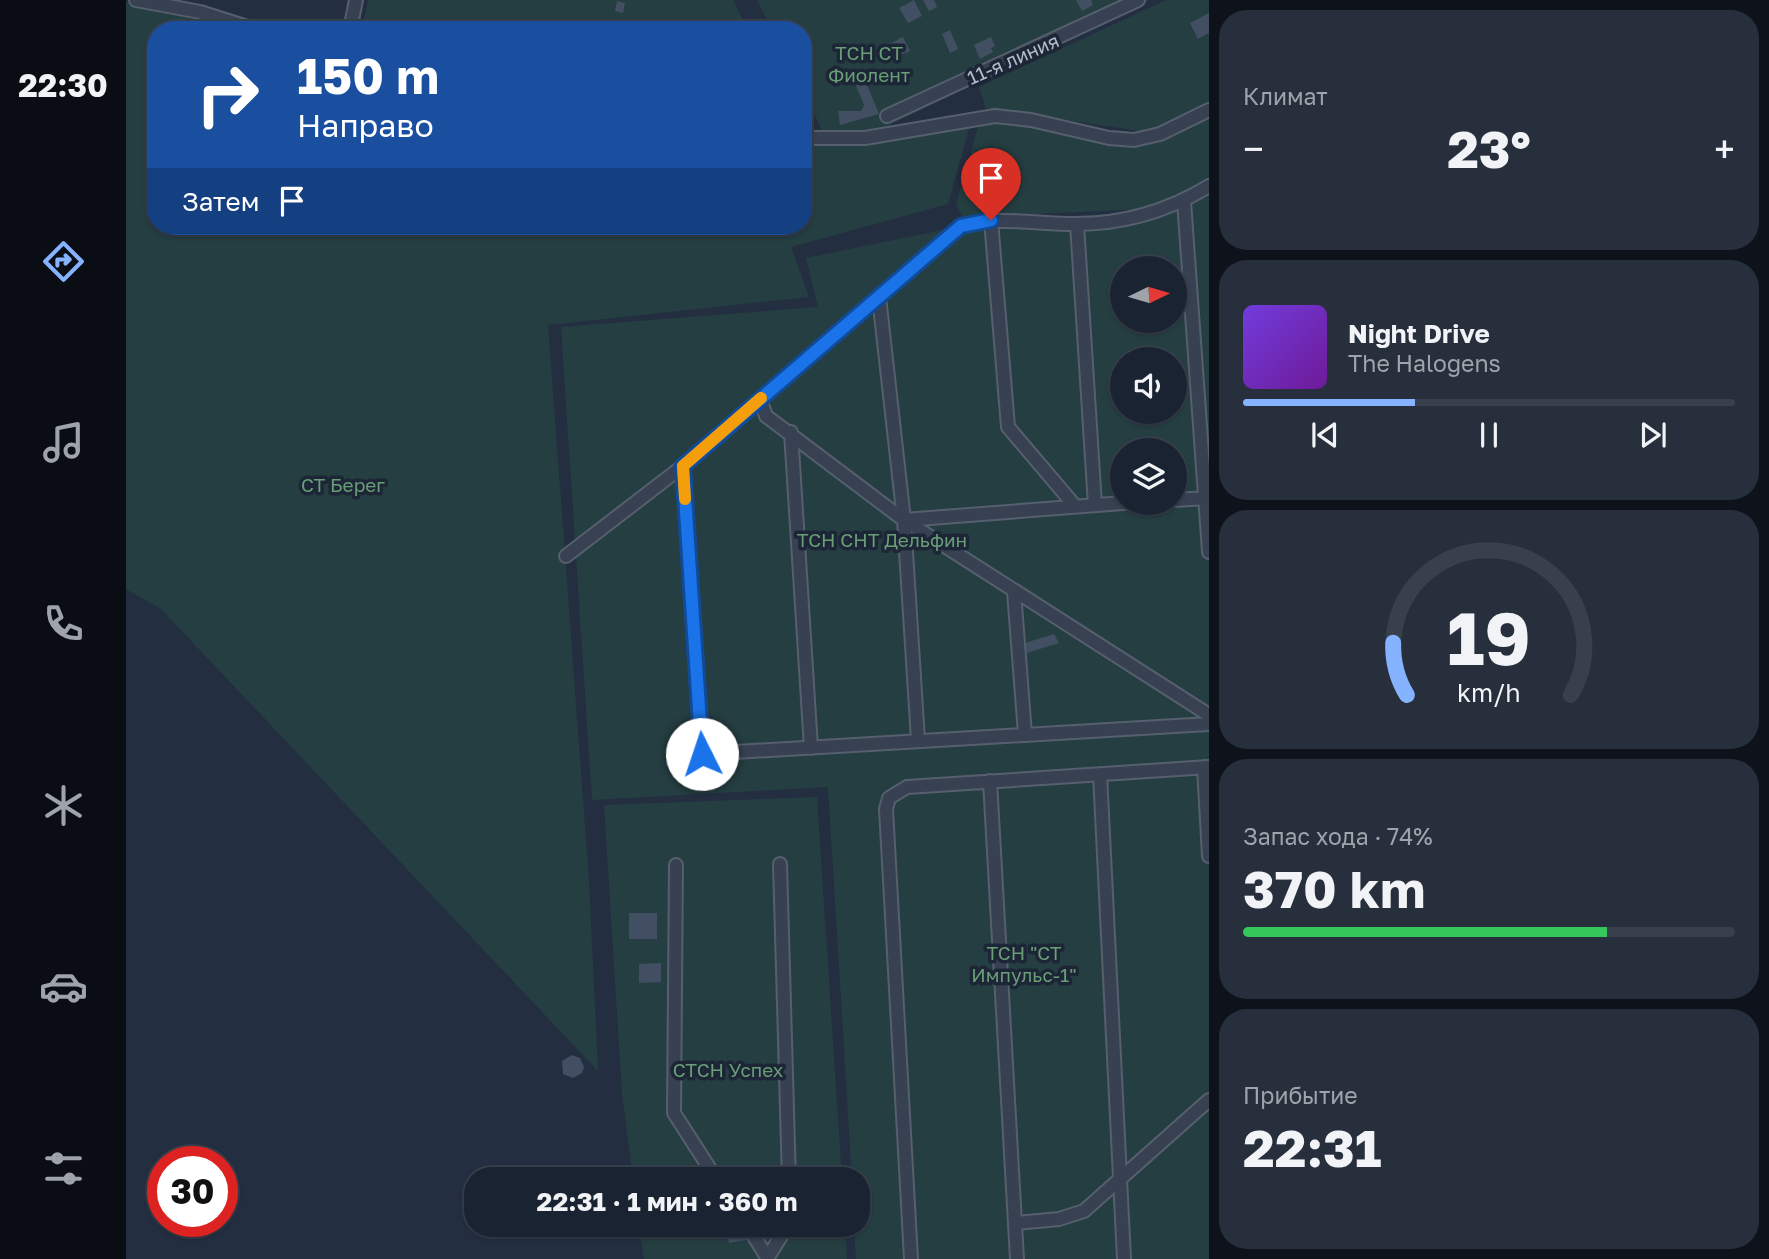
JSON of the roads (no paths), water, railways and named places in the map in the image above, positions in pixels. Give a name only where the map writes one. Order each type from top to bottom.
[{"type":"street","points":[[136,0],[200,12],[228,21]]},
{"type":"street","points":[[352,21],[356,0]]},
{"type":"street","name":"11-я линия","points":[[887,116],[1138,0]]},
{"type":"street","points":[[812,138],[865,138],[995,116],[1031,120],[1109,138],[1134,139],[1160,135],[1209,110]]},
{"type":"street","points":[[566,556],[683,466],[961,226],[991,220],[1077,224],[1132,218],[1162,211],[1209,186]]},
{"type":"street","points":[[1184,201],[1209,552]]},
{"type":"street","points":[[991,220],[1008,427],[1075,506]]},
{"type":"street","points":[[1077,224],[1095,505]]},
{"type":"street","points":[[879,297],[904,520],[918,740]]},
{"type":"street","points":[[760,399],[766,416],[791,432],[904,520],[1209,715]]},
{"type":"street","points":[[791,432],[811,748]]},
{"type":"street","points":[[683,466],[702,754],[1209,724]]},
{"type":"street","points":[[1187,499],[1207,498]]},
{"type":"street","points":[[904,520],[1110,504]]},
{"type":"street","points":[[1014,592],[1025,734]]},
{"type":"street","points":[[911,1259],[886,809],[889,798],[907,787],[1206,767],[1209,856]]},
{"type":"street","points":[[1100,774],[1124,1259]]},
{"type":"street","points":[[990,781],[1017,1259]]},
{"type":"street","points":[[780,864],[789,1167]]},
{"type":"street","points":[[676,865],[674,1113],[709,1167]]},
{"type":"street","points":[[1015,1223],[1076,1216],[1209,1100]]},
{"type":"street","points":[[755,1237],[768,1258],[781,1237]]},
{"type":"park label","name":"ТСН СТ Фиолент","points":[[869,64]]},
{"type":"park label","name":"СТ Берег","points":[[343,485]]},
{"type":"park label","name":"ТСН СНТ Дельфин","points":[[882,540]]},
{"type":"park label","name":"ТСН \"СТ Импульс-1\"","points":[[1024,964]]},
{"type":"park label","name":"СТСН Успех","points":[[728,1070]]}]
